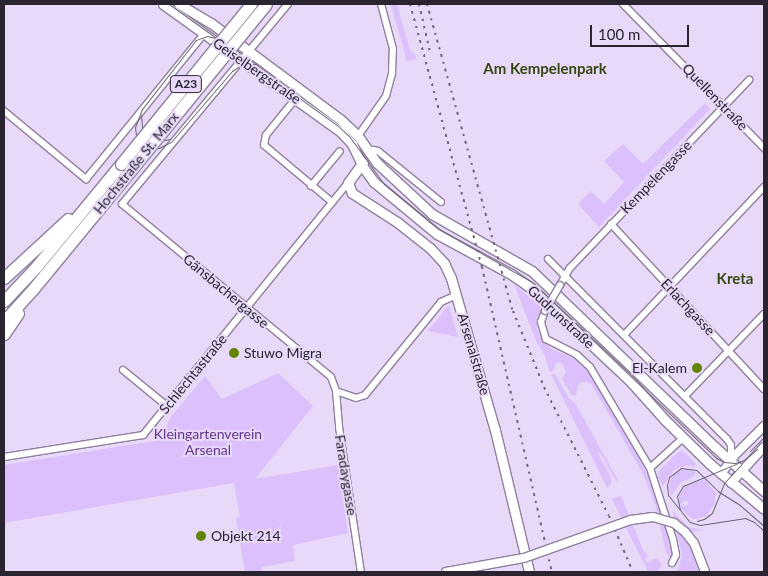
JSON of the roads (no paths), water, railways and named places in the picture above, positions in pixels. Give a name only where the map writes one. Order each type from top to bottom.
[{"type":"highway","name":"Hochstraße St. Marx","points":[[4,301],[36,267],[96,195],[251,4]]},
{"type":"highway","name":"Hochstraße St. Marx","points":[[4,321],[33,289],[266,4]]},
{"type":"highway","points":[[4,278],[96,195]]},
{"type":"highway","points":[[4,334],[33,289]]},
{"type":"main road","name":"Geiselbergstraße","points":[[162,4],[241,61],[354,138]]},
{"type":"main road","name":"Geiselbergstraße","points":[[180,4],[211,23],[341,120],[354,138]]},
{"type":"main road","name":"Gudrunstraße","points":[[354,138],[377,163],[432,214],[507,254],[536,274],[715,447],[731,459],[764,491]]},
{"type":"main road","name":"Gudrunstraße","points":[[354,138],[361,165],[378,186],[437,234],[511,274],[531,288],[631,382],[683,438],[721,474],[764,509]]},
{"type":"main road","points":[[348,183],[369,153]]},
{"type":"main road","name":"Arsenalstraße","points":[[348,183],[349,190],[355,196],[397,222],[437,255],[449,273],[495,430],[529,572]]},
{"type":"street","points":[[241,61],[288,4]]},
{"type":"street","points":[[354,138],[386,96],[392,73],[393,49],[381,4]]},
{"type":"street","name":"Quellenstraße","points":[[623,4],[764,148]]},
{"type":"street","points":[[4,111],[86,179],[204,34]]},
{"type":"street","name":"Gänsbachergasse","points":[[241,61],[122,204],[331,377]]},
{"type":"street","name":"Kempelengasse","points":[[650,468],[590,367],[577,355],[546,339],[541,326],[545,311],[564,276],[748,80]]},
{"type":"street","points":[[296,98],[266,135],[263,142],[269,151],[332,202]]},
{"type":"street","points":[[369,153],[373,150],[378,150],[442,202]]},
{"type":"street","points":[[311,186],[340,151]]},
{"type":"street","name":"Schlechtastraße","points":[[4,457],[143,435],[348,183]]},
{"type":"street","points":[[624,335],[764,187]]},
{"type":"street","name":"Erlachgasse","points":[[611,224],[764,389]]},
{"type":"street","points":[[548,260],[728,439],[731,445],[731,459]]},
{"type":"street","points":[[336,391],[356,398],[365,395],[442,301],[457,295]]},
{"type":"street","points":[[685,396],[764,314]]},
{"type":"street","points":[[123,370],[166,406]]},
{"type":"street","name":"Faradaygasse","points":[[331,377],[336,391],[339,427],[361,572]]},
{"type":"street","points":[[721,474],[731,459],[764,426]]},
{"type":"street","points":[[672,563],[676,555],[673,539],[650,468],[683,438]]},
{"type":"street","points":[[731,482],[764,447]]},
{"type":"street","points":[[446,572],[507,563],[631,520],[653,517],[674,523],[686,532],[694,543],[704,572]]},
{"type":"tram line","points":[[169,4],[337,125],[349,136],[384,184],[437,228],[532,282],[716,458],[724,462],[735,463],[744,460],[757,449]]},
{"type":"tram line","points":[[215,38],[207,36],[196,40],[142,109],[135,127],[136,135],[142,144],[151,148],[159,148],[171,142],[232,71],[241,65],[256,64]]},
{"type":"tram line","points":[[141,115],[142,127],[146,135],[159,141],[170,139]]},
{"type":"tram line","points":[[750,451],[764,437]]},
{"type":"tram line","points":[[680,510],[677,496],[683,486],[738,463]]},
{"type":"tram line","points":[[697,521],[704,519],[712,513],[724,483],[741,465]]},
{"type":"tram line","points":[[764,526],[740,505],[718,491],[696,470],[681,468],[669,477],[667,485],[668,495],[690,522],[700,525],[745,518],[754,522],[764,531]]},
{"type":"railway","points":[[410,4],[482,267],[552,572]]},
{"type":"railway","points":[[419,4],[430,52]]},
{"type":"railway","points":[[427,4],[513,311],[544,387],[609,516],[633,572]]},
{"type":"place","name":"Stuwo Migra","points":[[234,353]]},
{"type":"place","name":"El-Kalem","points":[[697,368]]},
{"type":"place","name":"Objekt 214","points":[[201,536]]},
{"type":"district","name":"Am Kempelenpark","points":[[545,69]]},
{"type":"district","name":"Kreta","points":[[735,279]]},
{"type":"park label","name":"Kleingartenverein Arsenal","points":[[208,442]]}]
